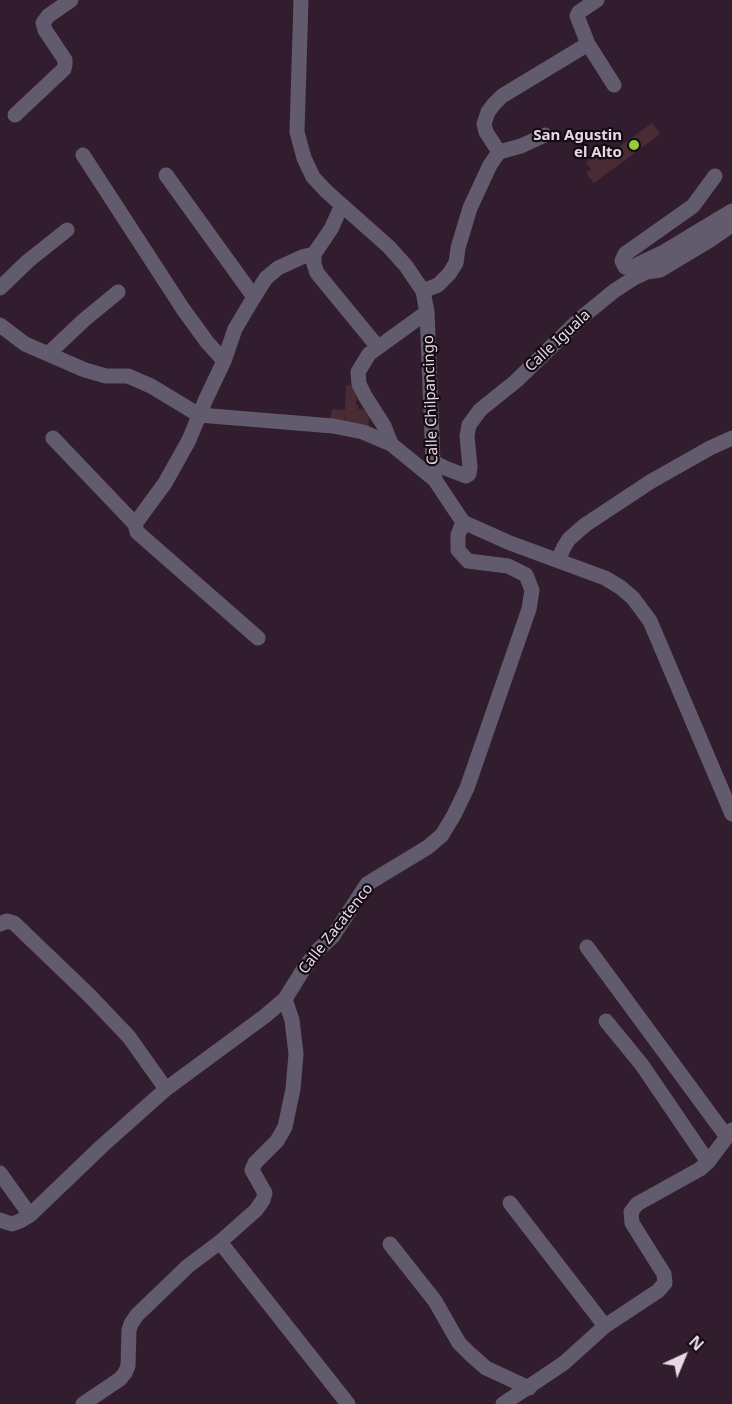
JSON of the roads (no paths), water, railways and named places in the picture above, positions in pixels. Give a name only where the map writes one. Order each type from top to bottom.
[{"type":"street","points":[[15,115],[66,64],[43,23],[48,16],[71,0]]},
{"type":"street","name":"Calle Chilpancingo","points":[[301,0],[297,132],[304,158],[313,177],[390,247],[423,291],[427,312],[435,480],[463,522]]},
{"type":"street","points":[[597,0],[579,12],[577,16],[588,44],[614,85]]},
{"type":"street","points":[[499,152],[486,132],[484,124],[494,104],[501,96],[588,44]]},
{"type":"street","points":[[423,291],[438,285],[456,263],[470,208],[490,165],[499,152],[521,146],[546,135]]},
{"type":"street","points":[[83,155],[183,309],[207,342],[224,360]]},
{"type":"street","points":[[166,175],[254,297]]},
{"type":"street","points":[[715,176],[693,206],[625,254],[622,261],[625,267],[632,267],[664,252],[732,211]]},
{"type":"street","points":[[342,205],[332,229],[314,254],[314,264],[318,273],[377,346]]},
{"type":"street","name":"Calle Iguala","points":[[433,462],[459,474],[465,476],[469,474],[467,436],[469,425],[480,410],[516,381],[581,318],[614,291],[647,272],[660,270],[732,225]]},
{"type":"street","points":[[0,288],[27,261],[67,230]]},
{"type":"street","points":[[135,524],[165,483],[189,440],[235,329],[266,278],[278,268],[314,254]]},
{"type":"street","points":[[48,354],[118,292]]},
{"type":"street","points":[[391,444],[384,426],[365,396],[358,372],[363,362],[377,346],[427,312]]},
{"type":"street","points":[[0,325],[25,344],[85,370],[106,376],[128,376],[151,386],[199,416],[333,426],[363,432],[391,444],[435,480]]},
{"type":"street","points":[[53,438],[135,524],[137,532],[258,638]]},
{"type":"street","points":[[558,560],[569,539],[585,525],[650,482],[732,438]]},
{"type":"street","points":[[463,522],[510,543],[605,578],[633,598],[650,621],[732,814]]},
{"type":"street","name":"Calle Zacatenco","points":[[30,1215],[166,1089],[285,999],[317,951],[333,936],[367,884],[428,847],[442,835],[467,788],[530,609],[532,590],[526,575],[508,566],[468,561],[458,550],[458,535],[463,522]]},
{"type":"street","points":[[0,924],[7,921],[14,923],[90,996],[129,1037],[166,1089]]},
{"type":"street","points":[[503,1404],[564,1364],[605,1326],[658,1291],[665,1283],[664,1274],[632,1223],[631,1212],[637,1204],[700,1169],[729,1134],[586,947]]},
{"type":"street","points":[[83,1404],[120,1379],[125,1373],[128,1366],[129,1330],[137,1316],[189,1266],[256,1210],[263,1200],[265,1193],[252,1170],[255,1163],[277,1141],[285,1127],[293,1089],[296,1054],[292,1020],[285,999]]},
{"type":"street","points":[[606,1021],[642,1065],[708,1162]]},
{"type":"street","points":[[0,1173],[30,1215],[12,1224],[0,1220]]},
{"type":"street","points":[[510,1203],[605,1326]]},
{"type":"street","points":[[220,1242],[348,1404]]},
{"type":"street","points":[[390,1244],[435,1301],[459,1343],[486,1368],[529,1388]]},
{"type":"place","name":"San Agustin el Alto","points":[[634,145]]}]
